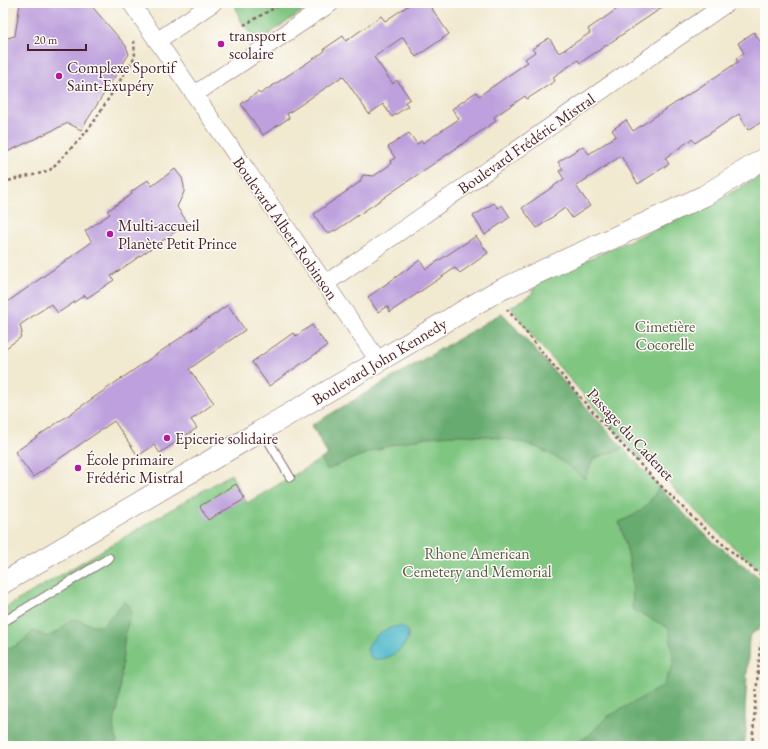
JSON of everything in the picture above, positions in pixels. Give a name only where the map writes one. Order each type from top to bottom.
[{"type":"street","name":"Boulevard Albert Robinson","points":[[132,3],[378,360]]},
{"type":"street","points":[[158,40],[213,3]]},
{"type":"street","points":[[195,94],[331,3]]},
{"type":"street","name":"Boulevard Frédéric Mistral","points":[[325,284],[727,3]]},
{"type":"street","name":"Boulevard John Kennedy","points":[[3,583],[378,360],[494,293],[704,196],[765,158]]},
{"type":"lane","points":[[262,430],[290,477]]},
{"type":"lane","points":[[3,622],[109,558]]},
{"type":"path","points":[[244,25],[283,3]]},
{"type":"path","points":[[3,182],[50,170],[82,137],[93,123],[135,57],[136,36]]},
{"type":"path","name":"Passage du Cadenet","points":[[494,293],[557,369],[638,461],[686,510],[728,548],[765,578]]},
{"type":"path","points":[[752,746],[760,646],[765,638]]},
{"type":"green space","points":[[236,3],[314,3],[263,38],[255,38],[239,17]]},
{"type":"green space","name":"Cimetière Cocorelle","points":[[765,173],[765,573],[733,547],[703,518],[674,489],[647,458],[641,460],[532,336],[511,307],[531,295],[536,283],[717,201]]},
{"type":"green space","name":"Rhone American Cemetery and Memorial","points":[[502,313],[608,432],[690,520],[712,541],[765,582],[765,624],[749,636],[745,713],[746,733],[743,746],[3,746],[3,609],[231,474],[247,503],[328,455],[312,425]]},
{"type":"green space","points":[[502,313],[623,448],[593,459],[585,479],[559,459],[537,448],[515,441],[475,435],[453,435],[410,440],[369,453],[327,470],[321,459],[328,455],[312,425]]},
{"type":"green space","points":[[659,487],[712,541],[765,582],[765,624],[749,636],[745,694],[746,734],[743,746],[573,746],[588,736],[607,717],[663,686],[674,663],[669,628],[632,609],[632,576],[619,522],[633,516],[643,509]]},
{"type":"green space","points":[[125,601],[132,611],[125,632],[118,707],[113,726],[117,741],[113,746],[3,746],[3,649],[16,646],[33,631],[47,637],[59,631],[71,619],[102,626]]},
{"type":"water","points":[[399,626],[406,629],[408,634],[407,640],[403,647],[388,657],[380,659],[371,658],[367,650],[372,640],[389,628]]},
{"type":"building","name":"Complexe Sportif Saint-Exupéry","points":[[20,3],[89,3],[126,46],[129,54],[81,130],[68,123],[3,154],[3,39],[15,36]]},
{"type":"building","points":[[412,3],[428,3],[449,34],[416,57],[403,37],[374,57],[393,84],[397,80],[410,99],[405,102],[408,106],[392,117],[383,104],[369,114],[343,76],[287,114],[289,118],[263,135],[241,104],[258,92],[260,94],[325,51],[324,49],[343,36],[346,41],[381,16],[385,21]]},
{"type":"building","points":[[626,3],[669,3],[580,63],[578,60],[553,77],[555,81],[527,99],[525,96],[494,117],[496,121],[335,231],[334,230],[328,234],[324,230],[314,214],[360,182],[363,175],[374,176],[391,164],[390,161],[395,158],[388,147],[409,133],[417,144],[422,141],[423,143],[459,119],[452,109],[476,92],[479,96],[528,62],[525,59],[535,52],[532,49],[549,38],[559,53],[590,33],[588,29]]},
{"type":"building","points":[[754,32],[765,49],[765,120],[748,130],[739,114],[695,143],[692,139],[665,158],[669,164],[638,184],[621,156],[576,186],[590,206],[572,218],[565,208],[537,228],[522,208],[564,179],[559,171],[563,169],[558,162],[583,146],[589,154],[616,136],[612,130],[626,120],[633,131],[738,62],[736,58],[744,53],[738,43]]},
{"type":"building","points":[[175,169],[182,178],[184,186],[184,192],[177,207],[188,223],[111,276],[114,280],[87,298],[85,295],[58,313],[51,304],[33,316],[20,325],[22,333],[20,338],[3,350],[3,305],[92,242],[85,231],[110,214],[107,211],[132,194],[131,192],[148,180],[152,186]]},
{"type":"building","points":[[494,203],[498,208],[502,205],[510,217],[485,235],[473,216]]},
{"type":"building","points":[[476,236],[488,253],[460,273],[455,268],[390,312],[387,306],[378,312],[368,297],[420,260],[426,269]]},
{"type":"building","points":[[228,305],[245,330],[189,369],[214,403],[191,420],[197,428],[160,453],[154,445],[138,456],[114,421],[33,477],[15,452]]},
{"type":"building","points":[[312,325],[327,346],[269,386],[252,362],[293,333],[296,336]]},
{"type":"building","points":[[236,484],[245,499],[208,520],[200,506]]},
{"type":"place","name":"transport scolaire","points":[[221,44]]},
{"type":"place","name":"Complexe Sportif Saint-Exupéry","points":[[59,76]]},
{"type":"place","name":"Multi-accueil Planète Petit Prince","points":[[110,234]]},
{"type":"place","name":"Epicerie solidaire","points":[[167,438]]},
{"type":"place","name":"École primaire Frédéric Mistral","points":[[78,468]]}]
